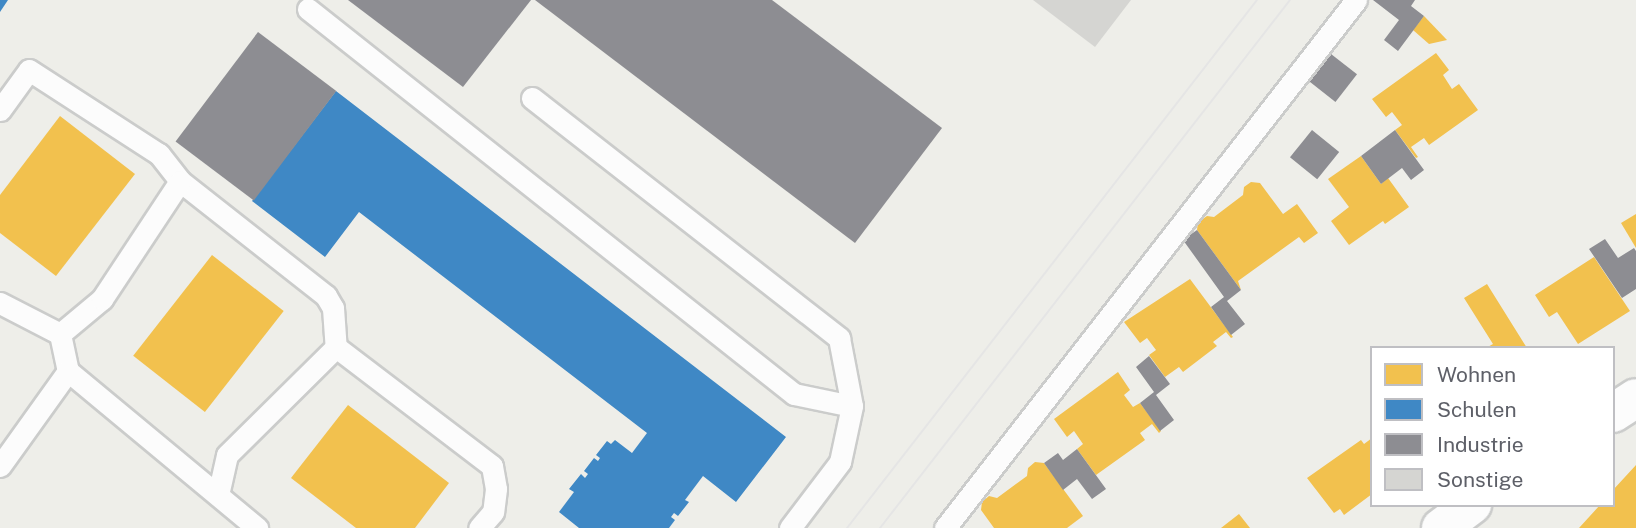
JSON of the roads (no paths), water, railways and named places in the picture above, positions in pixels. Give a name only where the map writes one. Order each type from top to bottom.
[{"type":"main road","points":[[1615,412],[1636,398]]},
{"type":"main road","points":[[1441,528],[1469,507]]},
{"type":"lane","points":[[945,528],[1356,0]]},
{"type":"lane","points":[[308,9],[794,394],[852,406]]},
{"type":"lane","points":[[0,110],[29,69],[159,154],[180,181],[326,296],[333,309],[336,347],[492,466],[496,489],[493,512],[479,528]]},
{"type":"lane","points":[[532,98],[839,338],[852,406],[841,462],[790,528]]},
{"type":"lane","points":[[60,334],[102,299],[180,181]]},
{"type":"lane","points":[[0,303],[60,334]]},
{"type":"lane","points":[[60,334],[68,371],[257,528]]},
{"type":"lane","points":[[218,495],[227,455],[336,347]]},
{"type":"lane","points":[[0,466],[68,371]]},
{"type":"tram line","points":[[847,528],[1257,0]]},
{"type":"tram line","points":[[880,528],[1290,0]]}]
